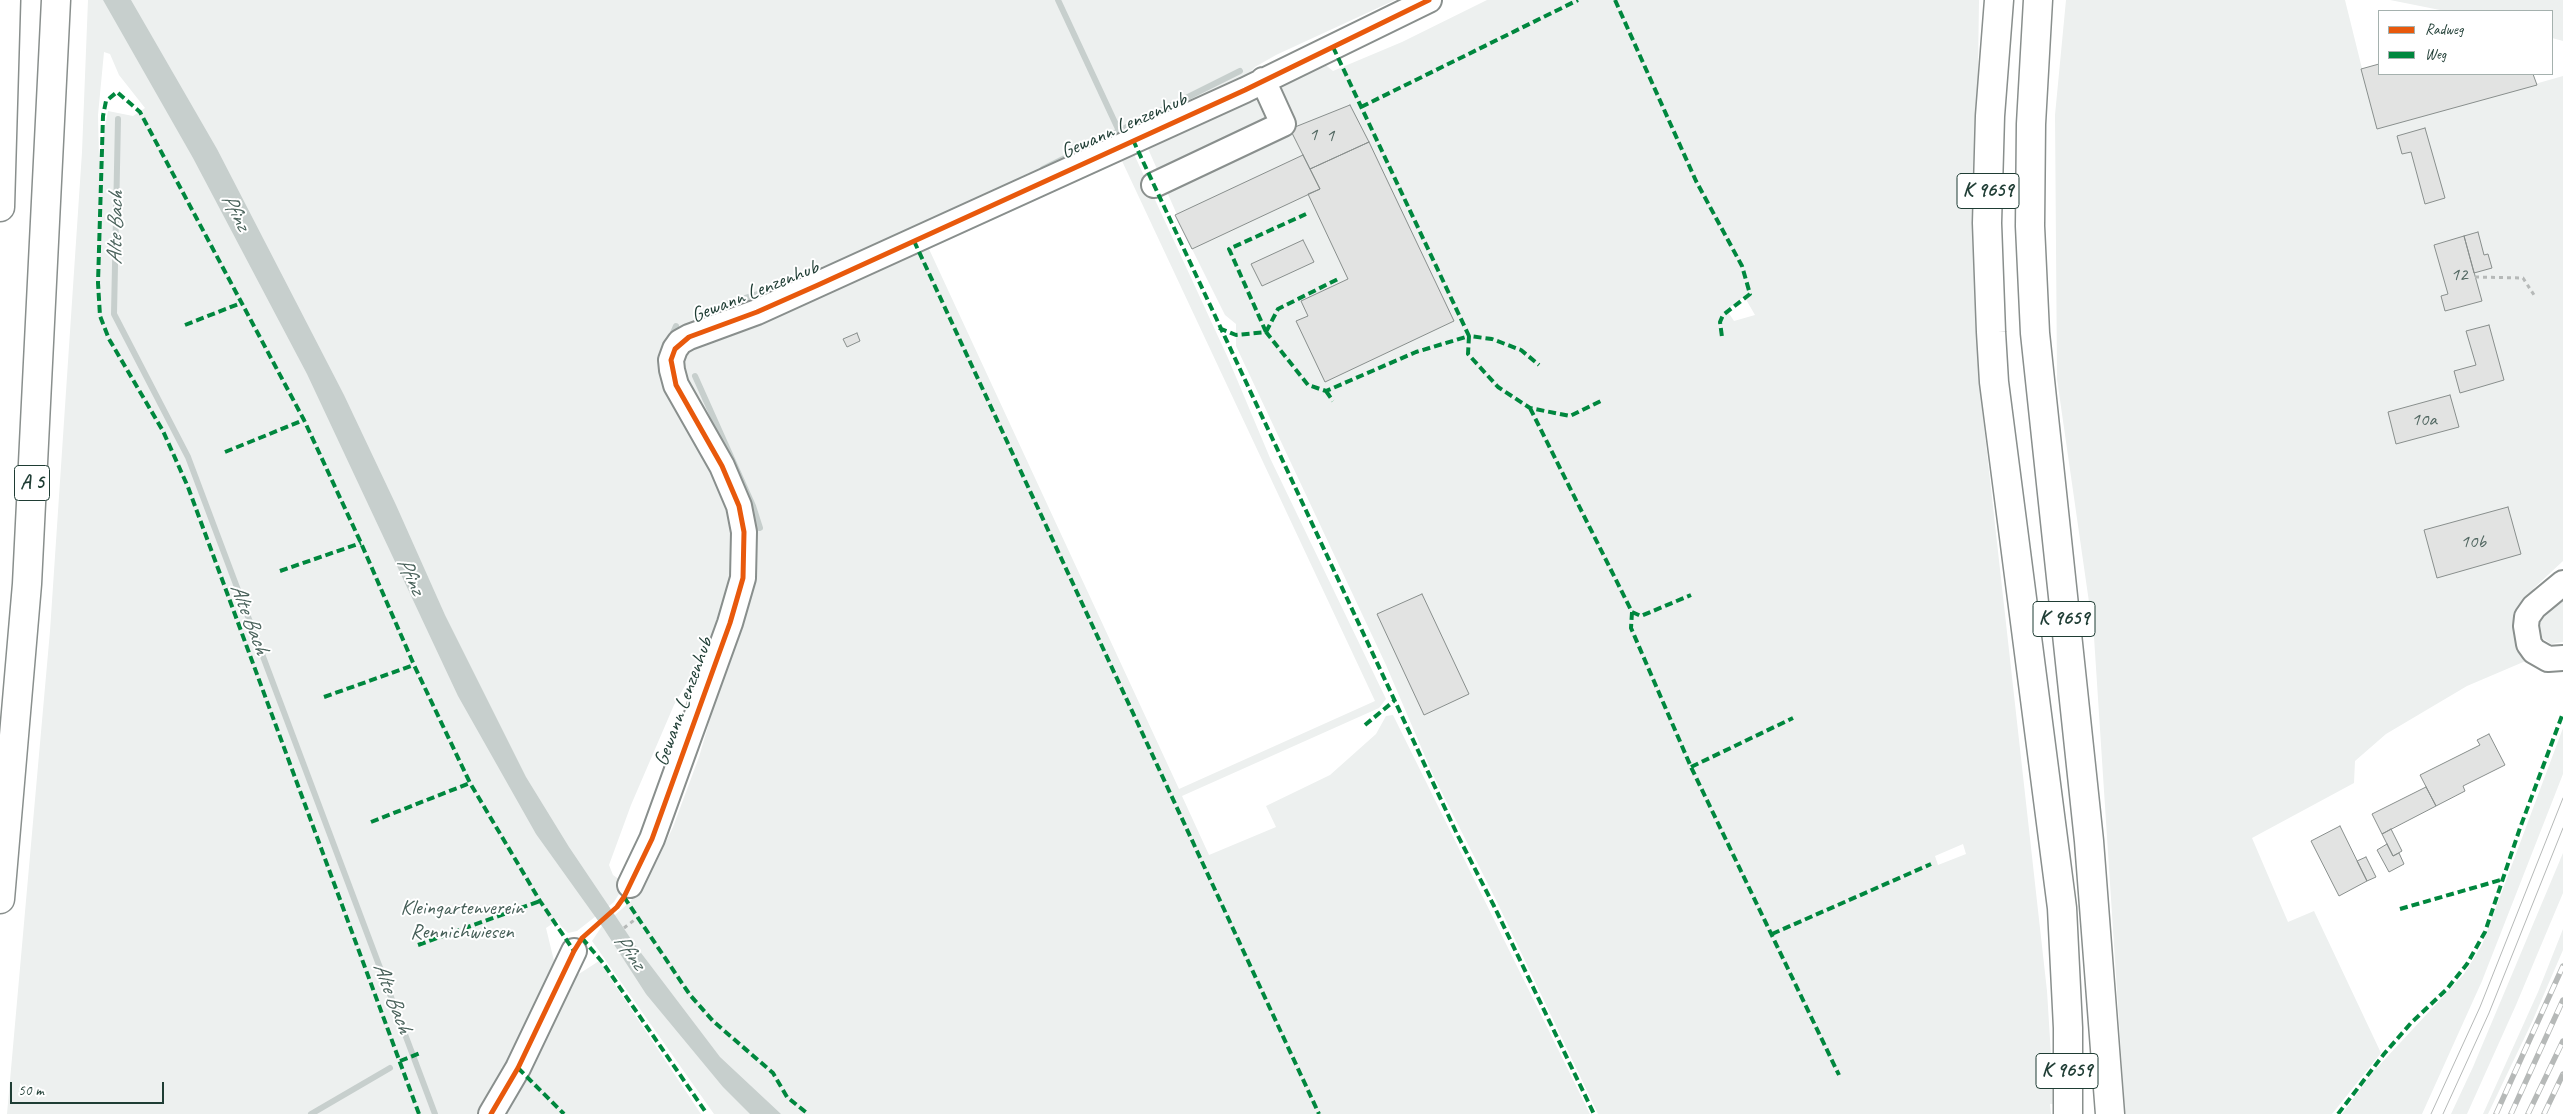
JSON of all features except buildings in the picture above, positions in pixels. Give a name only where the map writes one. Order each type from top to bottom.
[{"type":"main road","points":[[0,208],[6,0]]},
{"type":"main road","name":"A 5","points":[[0,899],[27,574],[56,0]]},
{"type":"main road","name":"K 9659","points":[[1999,0],[1989,126],[1987,223],[1990,332],[1998,412],[2062,908],[2068,1028],[2068,1114]]},
{"type":"main road","name":"K 9659","points":[[2038,0],[2031,115],[2030,180],[2030,226],[2035,333],[2070,678],[2089,842],[2110,1114]]},
{"type":"street","name":"Gewann Lenzenhub","points":[[630,885],[652,839],[730,623],[743,578],[744,532],[738,506],[722,466],[676,385],[671,360],[674,349],[689,336],[774,305],[1263,80],[1429,0]]},
{"type":"street","points":[[1154,184],[1283,124],[1263,80]]},
{"type":"street","points":[[2563,583],[2534,606],[2527,617],[2526,626],[2530,644],[2534,651],[2548,659],[2563,658]]},
{"type":"street","points":[[491,1114],[518,1068],[574,951]]},
{"type":"path","points":[[2475,277],[2523,278],[2534,295]]},
{"type":"path","points":[[624,928],[637,918]]},
{"type":"green space","name":"Kleingartenverein Rennichwiesen","points":[[88,0],[1395,0],[1276,55],[1255,67],[1243,80],[667,344],[720,478],[740,552],[721,623],[674,705],[631,805],[609,865],[613,875],[623,882],[619,894],[614,902],[577,931],[568,933],[558,920],[546,928],[557,973],[486,1114],[7,1114],[50,631],[82,152]],"holes":[[[104,52],[110,54],[119,75],[145,108],[133,116],[108,111],[99,158],[98,115]]]},
{"type":"green space","points":[[1487,0],[1979,0],[1975,279],[1982,408],[2047,991],[2054,1104],[2050,1104],[2051,1114],[1598,1114],[1497,902],[1433,775],[1386,665],[1236,346],[1236,324],[1225,315],[1192,249],[1146,144],[1323,63],[1333,71],[1402,42]],"holes":[[[1744,296],[1755,315],[1734,321],[1726,309],[1736,304]],[[1963,844],[1966,854],[1938,865],[1935,856]]]},
{"type":"green space","points":[[2066,0],[2345,0],[2377,129],[2563,76],[2563,561],[2534,588],[2517,611],[2528,660],[2467,686],[2386,734],[2355,761],[2354,783],[2252,838],[2288,922],[2314,911],[2381,1053],[2332,1114],[2125,1114],[2094,637],[2057,379],[2055,115]]},
{"type":"green space","points":[[2390,0],[2563,0],[2563,41],[2553,38],[2553,10],[2440,10]]},
{"type":"green space","points":[[1133,152],[1228,358],[1270,458],[1386,699],[1379,708],[1182,796],[1209,855],[1276,827],[1266,806],[1330,775],[1376,734],[1386,716],[1393,715],[1590,1114],[714,1114],[592,941],[602,926],[630,902],[656,863],[673,827],[699,757],[748,590],[750,561],[703,422],[680,364],[686,351]],"holes":[[[1122,161],[1375,701],[1179,789],[929,249]]]},
{"type":"green space","points":[[2563,593],[2563,642],[2551,644],[2538,635],[2539,619]]},
{"type":"green space","points":[[2563,728],[2563,774],[2482,981],[2422,1114],[2342,1114],[2373,1072],[2464,974],[2482,945]]},
{"type":"green space","points":[[2563,853],[2563,893],[2516,1005],[2467,1114],[2451,1114],[2473,1067]]},
{"type":"green space","points":[[2563,929],[2563,950],[2532,1022],[2488,1114],[2483,1114],[2538,992]]},
{"type":"green space","points":[[599,961],[701,1114],[497,1114],[568,981]]},
{"type":"water","name":"Pfinz","points":[[103,0],[131,0],[217,149],[344,395],[445,615],[526,777],[569,847],[635,945],[720,1057],[781,1114],[750,1114],[723,1087],[646,994],[604,929],[536,834],[458,696],[307,374],[193,158]]},
{"type":"waterway","points":[[1058,0],[1119,131]]},
{"type":"waterway","points":[[1140,121],[1240,71]]},
{"type":"waterway","name":"Alte Bach","points":[[118,119],[114,314],[188,457],[435,1114]]},
{"type":"waterway","points":[[1043,169],[1129,126]]},
{"type":"waterway","points":[[700,316],[729,303],[821,270]]},
{"type":"waterway","points":[[673,333],[676,326]]},
{"type":"waterway","points":[[695,376],[753,506],[760,528]]},
{"type":"waterway","points":[[311,1114],[390,1068]]},
{"type":"tram line","points":[[2431,1114],[2480,1007],[2563,798]]},
{"type":"tram line","points":[[2443,1114],[2489,1013],[2563,828]]},
{"type":"railway","points":[[2496,1114],[2563,966]]},
{"type":"railway","points":[[2511,1114],[2563,1000]]},
{"type":"railway","points":[[2528,1114],[2563,1041]]},
{"type":"railway","points":[[2544,1114],[2563,1074]]},
{"type":"marked path","points":[[1361,107],[1578,0]]},
{"type":"marked path","points":[[1615,0],[1696,181],[1742,266],[1750,294],[1723,315],[1720,322],[1722,337]]},
{"type":"marked path","points":[[1333,47],[1469,336],[1492,339],[1521,350],[1539,365]]},
{"type":"marked path","points":[[419,1114],[188,487],[163,431],[109,339],[100,316],[98,283],[103,116],[106,101],[117,92],[140,112],[304,420],[361,543],[414,665],[470,783],[540,901],[574,951],[575,949]]},
{"type":"marked path","points":[[1133,140],[1457,834],[1494,906],[1594,1114]]},
{"type":"marked path","points":[[1266,332],[1229,249],[1306,214]]},
{"type":"marked path","points":[[914,241],[1319,1114]]},
{"type":"marked path","points":[[1266,332],[1278,309],[1338,279]]},
{"type":"marked path","points":[[185,325],[241,303]]},
{"type":"marked path","points":[[1219,328],[1236,335],[1266,332],[1308,385],[1326,391],[1416,352],[1469,336],[1468,354],[1498,387],[1530,408],[1570,416],[1601,401]]},
{"type":"marked path","points":[[1326,391],[1333,401]]},
{"type":"marked path","points":[[1530,408],[1632,612],[1641,616],[1691,595]]},
{"type":"marked path","points":[[225,452],[304,420]]},
{"type":"marked path","points":[[280,571],[361,543]]},
{"type":"marked path","points":[[1632,612],[1631,628],[1691,767],[1839,1075]]},
{"type":"marked path","points":[[324,697],[414,665]]},
{"type":"marked path","points":[[1365,725],[1394,701]]},
{"type":"marked path","points":[[2338,1114],[2384,1054],[2411,1023],[2447,989],[2467,964],[2485,932],[2520,828],[2563,713]]},
{"type":"marked path","points":[[1691,767],[1793,718]]},
{"type":"marked path","points":[[371,822],[470,783]]},
{"type":"marked path","points":[[1772,934],[1931,864]]},
{"type":"marked path","points":[[2400,909],[2504,879]]},
{"type":"marked path","points":[[624,897],[690,995],[713,1021],[773,1073],[787,1097],[808,1114]]},
{"type":"marked path","points":[[418,945],[540,901]]},
{"type":"marked path","points":[[582,938],[603,963],[707,1114]]},
{"type":"marked path","points":[[400,1061],[420,1053]]},
{"type":"marked path","points":[[518,1068],[564,1114]]},
{"type":"cycle path","points":[[491,1114],[518,1068],[574,951],[582,938],[617,907],[624,897],[652,839],[730,623],[743,578],[744,532],[739,506],[722,466],[676,385],[671,360],[675,349],[689,337],[757,312],[818,285],[1245,90],[1429,0]]}]
